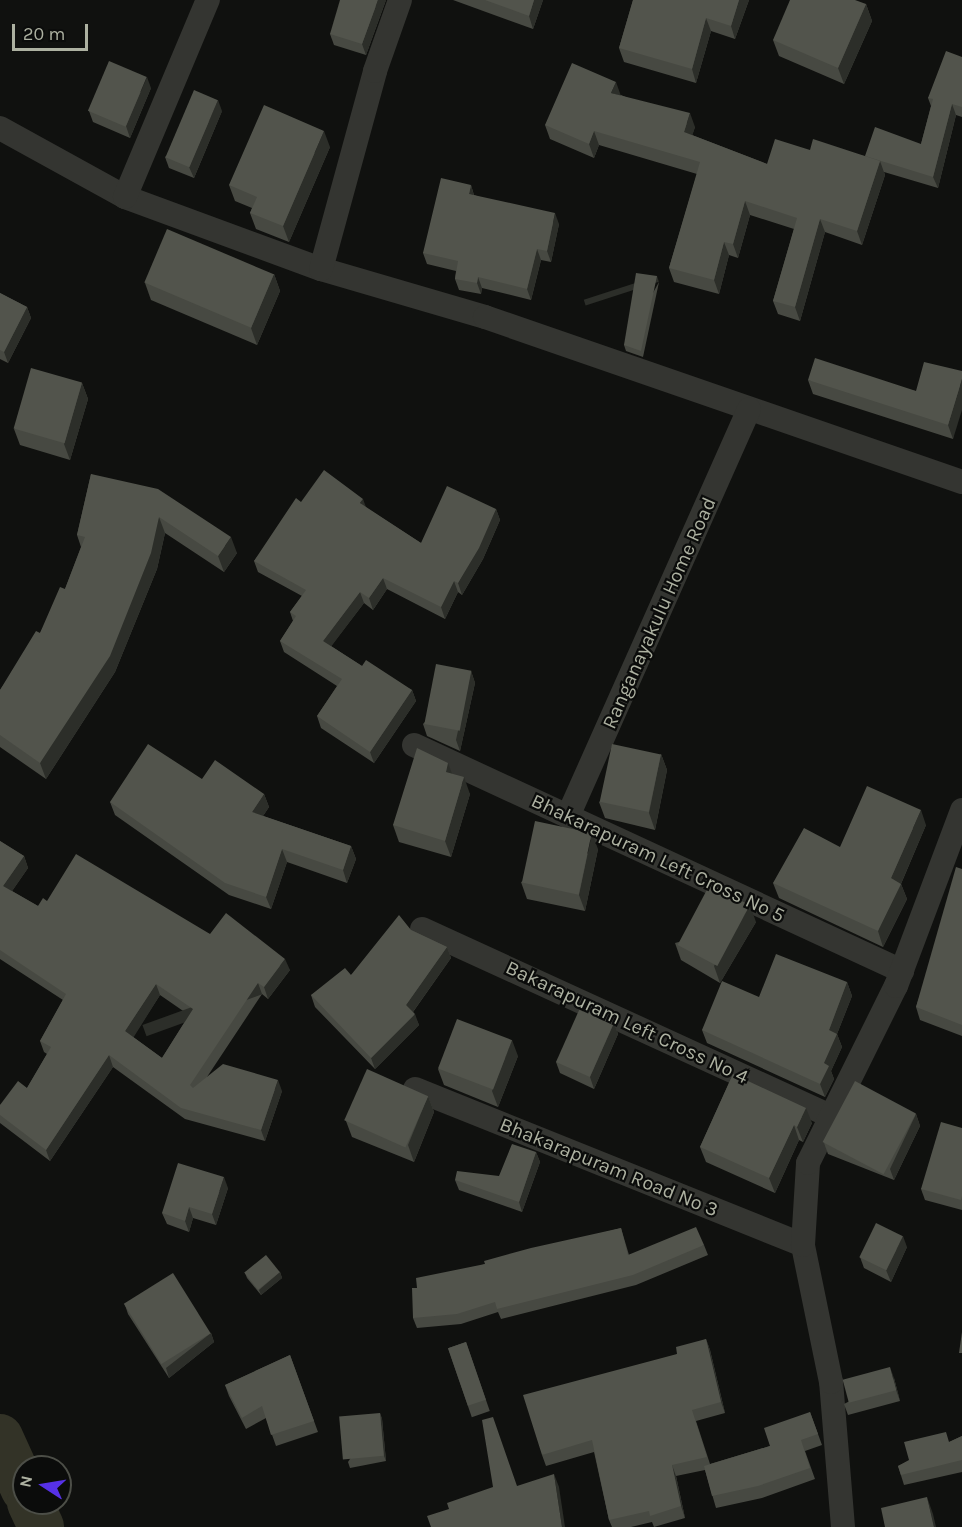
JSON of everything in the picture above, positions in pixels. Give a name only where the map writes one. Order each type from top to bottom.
[{"type":"street","points":[[125,197],[208,0]]},
{"type":"street","points":[[321,269],[375,71],[400,0]]},
{"type":"street","points":[[0,128],[125,197],[321,269],[484,317],[962,482]]},
{"type":"street","name":"Ranganayakulu Home Road","points":[[568,816],[749,410]]},
{"type":"street","name":"Bhakarapuram Left Cross No 5","points":[[414,745],[902,971]]},
{"type":"street","points":[[843,1527],[831,1382],[803,1245],[808,1163],[902,971],[962,810]]},
{"type":"street","name":"Bakarapuram Left Cross No 4","points":[[422,928],[831,1116]]},
{"type":"street","name":"Bhakarapuram Road No 3","points":[[415,1089],[803,1245]]},
{"type":"building","points":[[340,0],[378,0],[362,44],[330,34]]},
{"type":"building","points":[[485,0],[534,0],[529,16]]},
{"type":"building","points":[[633,0],[739,0],[731,26],[706,18],[692,69],[619,48]]},
{"type":"building","points":[[790,0],[855,0],[866,4],[838,68],[773,40]]},
{"type":"building","points":[[946,51],[962,57],[962,107],[952,104],[933,177],[865,156],[875,127],[921,144],[933,99],[928,98]]},
{"type":"building","points":[[109,61],[147,77],[126,127],[88,111]]},
{"type":"building","points":[[572,63],[616,82],[611,93],[690,113],[684,132],[767,164],[775,139],[810,150],[813,139],[880,161],[857,231],[820,219],[795,307],[773,301],[797,218],[745,201],[733,244],[724,242],[714,280],[669,268],[700,162],[594,131],[589,144],[545,125]]},
{"type":"building","points":[[194,90],[218,100],[189,167],[165,157]]},
{"type":"building","points":[[264,105],[324,131],[283,226],[250,213],[257,197],[229,185]]},
{"type":"building","points":[[441,178],[471,185],[469,194],[555,213],[547,251],[537,249],[527,289],[478,277],[477,283],[455,279],[458,261],[423,253]]},
{"type":"building","points":[[167,229],[274,274],[251,328],[144,282]]},
{"type":"building","points":[[636,273],[657,276],[641,351],[624,345]]},
{"type":"building","points":[[0,293],[27,307],[4,352],[0,350]]},
{"type":"building","points":[[815,358],[916,391],[924,362],[962,371],[962,379],[948,425],[808,380]]},
{"type":"building","points":[[31,368],[82,383],[65,443],[14,429]]},
{"type":"building","points":[[324,470],[363,499],[360,503],[421,543],[447,486],[496,509],[479,548],[458,583],[454,581],[441,607],[383,578],[369,598],[360,592],[323,641],[362,666],[366,660],[412,690],[370,752],[317,716],[342,679],[280,641],[296,616],[290,612],[306,590],[254,561],[296,498],[301,502]]},
{"type":"building","points":[[91,474],[158,489],[231,537],[218,556],[159,517],[151,553],[110,656],[40,763],[0,735],[0,690],[36,631],[40,633],[60,587],[65,589],[85,537],[77,535]]},
{"type":"building","points":[[436,664],[471,671],[460,731],[424,724]]},
{"type":"building","points":[[148,744],[202,779],[215,760],[264,794],[252,812],[351,846],[343,870],[282,849],[266,897],[225,883],[110,802]]},
{"type":"building","points":[[612,744],[661,754],[649,812],[600,802]]},
{"type":"building","points":[[417,748],[448,763],[446,772],[464,777],[445,841],[393,825]]},
{"type":"building","points":[[867,786],[921,810],[891,878],[901,884],[878,931],[773,883],[804,828],[840,847]]},
{"type":"building","points":[[535,821],[592,833],[579,895],[522,883]]},
{"type":"building","points":[[0,841],[24,856],[3,886],[38,906],[43,898],[47,901],[76,854],[210,934],[226,913],[285,959],[264,987],[258,983],[190,1085],[193,1088],[223,1064],[278,1080],[261,1130],[181,1108],[109,1055],[46,1150],[0,1115],[0,1105],[18,1081],[27,1088],[51,1047],[40,1041],[66,994],[0,950]],"holes":[[[156,984],[193,1009],[162,1058],[125,1031]]]},
{"type":"building","points":[[956,867],[962,869],[962,1025],[916,1007]]},
{"type":"building","points":[[710,884],[750,905],[717,966],[678,945]]},
{"type":"building","points":[[399,915],[411,930],[447,947],[406,1005],[415,1014],[371,1058],[311,995],[345,968],[351,975]]},
{"type":"building","points":[[776,954],[847,982],[829,1030],[837,1034],[824,1063],[829,1066],[820,1084],[702,1030],[722,981],[759,997]]},
{"type":"building","points":[[580,1008],[614,1023],[590,1077],[556,1062]]},
{"type":"building","points":[[457,1019],[512,1040],[493,1090],[438,1068]]},
{"type":"building","points":[[367,1069],[428,1096],[405,1147],[344,1120]]},
{"type":"building","points":[[733,1074],[806,1108],[797,1127],[794,1125],[769,1178],[700,1147]]},
{"type":"building","points":[[855,1081],[916,1113],[884,1174],[823,1142]]},
{"type":"building","points":[[941,1122],[962,1128],[961,1200],[921,1189]]},
{"type":"building","points":[[512,1144],[536,1152],[519,1202],[455,1180],[457,1171],[499,1176]]},
{"type":"building","points":[[178,1163],[224,1177],[212,1214],[189,1207],[185,1221],[162,1213]]},
{"type":"building","points":[[876,1223],[903,1236],[886,1270],[859,1257]]},
{"type":"building","points":[[696,1227],[704,1245],[633,1275],[497,1309],[495,1302],[457,1314],[413,1318],[412,1288],[417,1288],[416,1278],[485,1264],[484,1261],[531,1248],[621,1228],[628,1255]]},
{"type":"building","points":[[266,1255],[280,1272],[258,1290],[244,1273]]},
{"type":"building","points":[[173,1273],[211,1333],[161,1364],[124,1304]]},
{"type":"building","points":[[962,1332],[962,1353],[959,1353]]},
{"type":"building","points":[[706,1339],[721,1402],[692,1410],[707,1457],[672,1465],[681,1506],[650,1516],[649,1511],[609,1520],[592,1440],[542,1455],[523,1395],[677,1354],[676,1347]]},
{"type":"building","points":[[466,1342],[486,1400],[468,1406],[448,1348]]},
{"type":"building","points":[[290,1355],[314,1421],[271,1435],[262,1406],[242,1418],[225,1385]]},
{"type":"building","points":[[890,1367],[896,1390],[849,1403],[843,1380]]},
{"type":"building","points":[[810,1412],[818,1434],[801,1440],[810,1468],[758,1486],[712,1496],[704,1466],[770,1446],[764,1428]]},
{"type":"building","points":[[380,1413],[384,1456],[343,1459],[339,1417]]},
{"type":"building","points":[[493,1417],[517,1486],[554,1474],[562,1527],[431,1527],[427,1516],[449,1509],[447,1503],[493,1487],[482,1420]]},
{"type":"building","points":[[946,1432],[949,1442],[962,1436],[962,1460],[901,1475],[898,1466],[909,1460],[904,1442]]},
{"type":"building","points":[[927,1497],[934,1527],[885,1527],[881,1508]]},
{"type":"waterway","points":[[0,1437],[12,1464]]},
{"type":"waterway","points":[[36,1515],[41,1527]]}]
